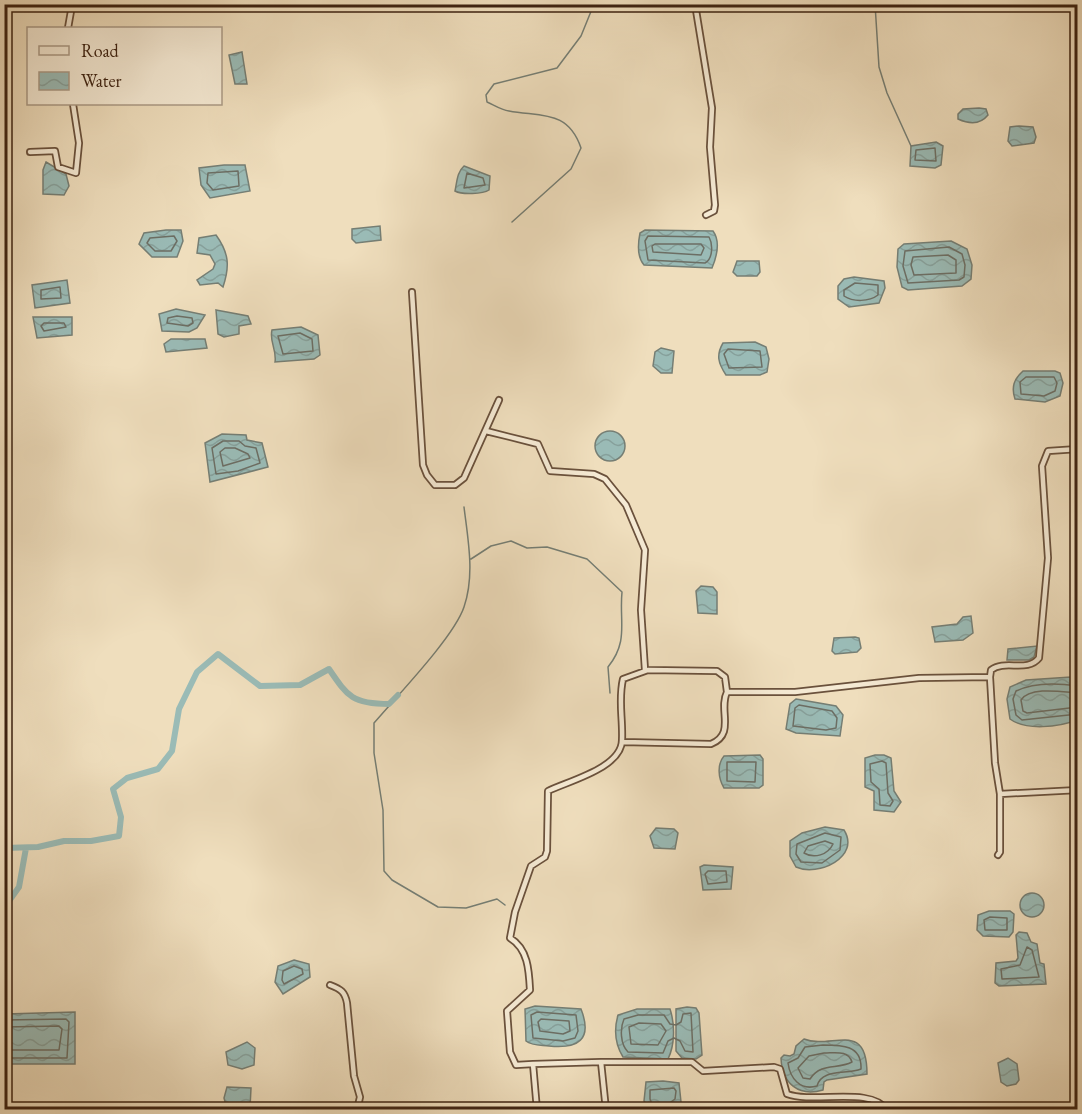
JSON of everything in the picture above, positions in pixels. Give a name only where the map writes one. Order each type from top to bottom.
[{"type":"street","points":[[68,27],[71,11],[69,4]]},
{"type":"street","points":[[695,4],[712,108],[710,147],[715,205],[714,211],[706,215]]},
{"type":"street","points":[[30,152],[56,151],[58,167],[76,173],[79,142],[73,105]]},
{"type":"street","points":[[412,292],[423,465],[435,485],[460,483],[499,400]]},
{"type":"street","points":[[486,431],[538,444],[550,471],[594,474],[605,479],[626,505],[645,550],[641,610],[645,670]]},
{"type":"street","points":[[998,855],[1000,852],[1000,794],[995,763],[991,670],[996,667],[1028,665],[1039,658],[1048,558],[1042,466],[1044,454],[1048,451],[1077,449]]},
{"type":"street","points":[[622,742],[711,744],[719,741],[725,730],[724,698],[727,692],[722,672],[645,670],[623,679],[619,694],[622,742],[618,753],[588,776],[548,791],[547,851],[545,857],[531,866],[515,912],[510,938],[521,945],[525,954],[530,990],[507,1011],[510,1053],[516,1065],[692,1062],[703,1071],[774,1067],[780,1069],[787,1094],[828,1099],[870,1098],[878,1100],[887,1110]]},
{"type":"street","points":[[727,692],[795,692],[919,678],[990,678]]},
{"type":"street","points":[[1000,794],[1077,790]]},
{"type":"street","points":[[330,985],[345,994],[353,1047],[354,1076],[360,1097],[357,1110]]},
{"type":"street","points":[[601,1062],[606,1110]]},
{"type":"street","points":[[533,1064],[537,1110]]},
{"type":"water","points":[[242,52],[247,84],[235,84],[229,55]]},
{"type":"water","points":[[963,109],[986,109],[988,115],[981,121],[970,123],[958,119],[958,114]]},
{"type":"water","points":[[1010,127],[1033,127],[1036,137],[1034,143],[1012,146],[1008,141]]},
{"type":"water","points":[[936,142],[943,146],[941,165],[935,168],[910,166],[911,146]]},
{"type":"water","points":[[46,162],[66,174],[69,186],[64,195],[43,194],[43,170]]},
{"type":"water","points":[[245,165],[250,191],[210,198],[201,185],[199,168]]},
{"type":"water","points":[[464,166],[490,176],[489,190],[472,194],[455,191],[459,174]]},
{"type":"water","points":[[380,226],[381,240],[356,243],[352,239],[352,229]]},
{"type":"water","points":[[181,230],[183,241],[177,257],[152,257],[139,244],[144,233]]},
{"type":"water","points":[[645,230],[713,231],[718,244],[712,268],[644,265],[639,254],[639,245],[640,233]]},
{"type":"water","points":[[216,235],[224,248],[227,260],[227,273],[223,287],[218,283],[200,285],[197,280],[213,269],[215,264],[210,255],[197,253],[199,238]]},
{"type":"water","points":[[951,241],[967,249],[972,265],[971,279],[962,286],[908,290],[902,287],[897,267],[898,249],[904,244]]},
{"type":"water","points":[[737,261],[759,261],[760,272],[757,276],[737,276],[733,272]]},
{"type":"water","points":[[854,277],[884,281],[885,288],[879,303],[849,307],[838,299],[838,286],[844,279]]},
{"type":"water","points":[[67,280],[70,303],[35,308],[32,285]]},
{"type":"water","points":[[176,309],[205,315],[197,328],[189,332],[162,331],[159,314]]},
{"type":"water","points":[[216,310],[248,316],[251,324],[239,326],[239,334],[224,337],[218,334]]},
{"type":"water","points":[[33,317],[72,317],[72,335],[37,338]]},
{"type":"water","points":[[301,327],[318,335],[320,355],[314,359],[275,362],[272,330]]},
{"type":"water","points":[[171,339],[205,339],[207,348],[166,352],[164,344]]},
{"type":"water","points":[[755,342],[766,347],[769,359],[767,372],[760,375],[726,375],[719,359],[719,351],[723,343]]},
{"type":"water","points":[[661,348],[674,351],[672,373],[661,373],[653,366],[655,352]]},
{"type":"water","points":[[1023,371],[1060,373],[1063,383],[1060,396],[1045,402],[1015,399],[1014,384]]},
{"type":"water","points":[[610,431],[621,435],[625,446],[621,457],[610,461],[599,457],[595,446],[599,435]]},
{"type":"water","points":[[222,434],[246,435],[247,440],[262,443],[268,467],[210,482],[205,443]]},
{"type":"water","points":[[701,586],[713,587],[717,592],[717,614],[698,613],[696,591]]},
{"type":"water","points":[[971,616],[973,633],[963,640],[935,642],[932,627],[957,624],[963,617]]},
{"type":"water","points":[[834,638],[859,638],[861,648],[857,652],[835,654],[832,651]]},
{"type":"water","points":[[1037,646],[1034,657],[1029,660],[1007,660],[1008,649]]},
{"type":"water","points":[[1071,677],[1077,681],[1077,720],[1043,727],[1025,725],[1010,719],[1007,699],[1010,687],[1026,680]]},
{"type":"water","points":[[796,699],[836,706],[843,715],[840,736],[796,733],[786,729],[790,704]]},
{"type":"water","points":[[760,755],[763,759],[763,785],[759,788],[724,788],[719,771],[724,756]]},
{"type":"water","points":[[875,755],[891,758],[894,791],[901,802],[894,812],[874,810],[874,791],[865,787],[865,758]]},
{"type":"water","points":[[825,827],[844,830],[848,840],[847,849],[842,856],[825,867],[805,869],[796,867],[790,856],[790,841],[802,833]]},
{"type":"water","points":[[656,828],[674,829],[678,833],[675,849],[654,848],[650,836]]},
{"type":"water","points":[[704,865],[733,867],[731,889],[703,890],[700,867]]},
{"type":"water","points":[[1032,893],[1037,894],[1043,900],[1043,910],[1037,916],[1032,917],[1027,916],[1021,910],[1020,905],[1021,900],[1027,894]]},
{"type":"water","points":[[989,911],[1010,911],[1014,914],[1013,932],[1009,937],[983,936],[977,930],[978,915]]},
{"type":"water","points":[[1019,932],[1027,933],[1031,942],[1037,944],[1040,963],[1044,964],[1046,984],[999,986],[995,983],[996,963],[1016,961],[1018,958],[1016,935]]},
{"type":"water","points":[[294,960],[309,964],[310,977],[283,994],[275,982],[278,966]]},
{"type":"water","points":[[535,1006],[581,1009],[584,1035],[575,1044],[568,1046],[528,1043],[526,1041],[525,1009]]},
{"type":"water","points":[[696,1008],[699,1013],[702,1055],[696,1059],[682,1058],[676,1051],[676,1009]]},
{"type":"water","points":[[637,1009],[670,1009],[674,1034],[668,1059],[623,1057],[616,1036],[618,1015]]},
{"type":"water","points":[[75,1012],[75,1064],[5,1064],[5,1014]]},
{"type":"water","points":[[804,1039],[854,1042],[861,1047],[867,1074],[827,1080],[824,1082],[823,1090],[806,1092],[799,1090],[788,1081],[781,1058],[784,1055],[794,1054],[796,1046]]},
{"type":"water","points":[[247,1042],[255,1048],[254,1065],[242,1069],[228,1065],[226,1052]]},
{"type":"water","points":[[1008,1058],[1017,1064],[1019,1080],[1016,1084],[1007,1086],[1001,1082],[998,1063]]},
{"type":"water","points":[[646,1082],[679,1083],[681,1102],[677,1106],[648,1107],[644,1101]]},
{"type":"water","points":[[227,1087],[251,1088],[250,1108],[227,1109],[224,1098]]},
{"type":"waterway","points":[[512,222],[571,169],[581,148],[576,136],[561,121],[543,115],[503,110],[487,102],[486,95],[494,84],[557,68],[581,36],[594,4]]},
{"type":"waterway","points":[[875,4],[879,67],[887,93],[911,146]]},
{"type":"waterway","points":[[464,507],[470,570],[464,607],[458,620],[437,650],[374,723],[374,753],[383,810],[384,871],[392,880],[438,907],[466,908],[497,899],[505,905]]},
{"type":"waterway","points":[[471,559],[491,546],[511,541],[527,548],[547,547],[587,559],[622,592],[621,640],[615,658],[608,667],[610,693]]},
{"type":"waterway","points":[[4,848],[38,847],[64,841],[91,841],[119,836],[121,817],[113,789],[127,778],[158,769],[172,751],[179,709],[197,672],[218,654],[260,686],[300,685],[329,669],[341,686],[359,700],[389,704],[398,695]]},
{"type":"waterway","points":[[4,908],[19,887],[26,848]]}]
